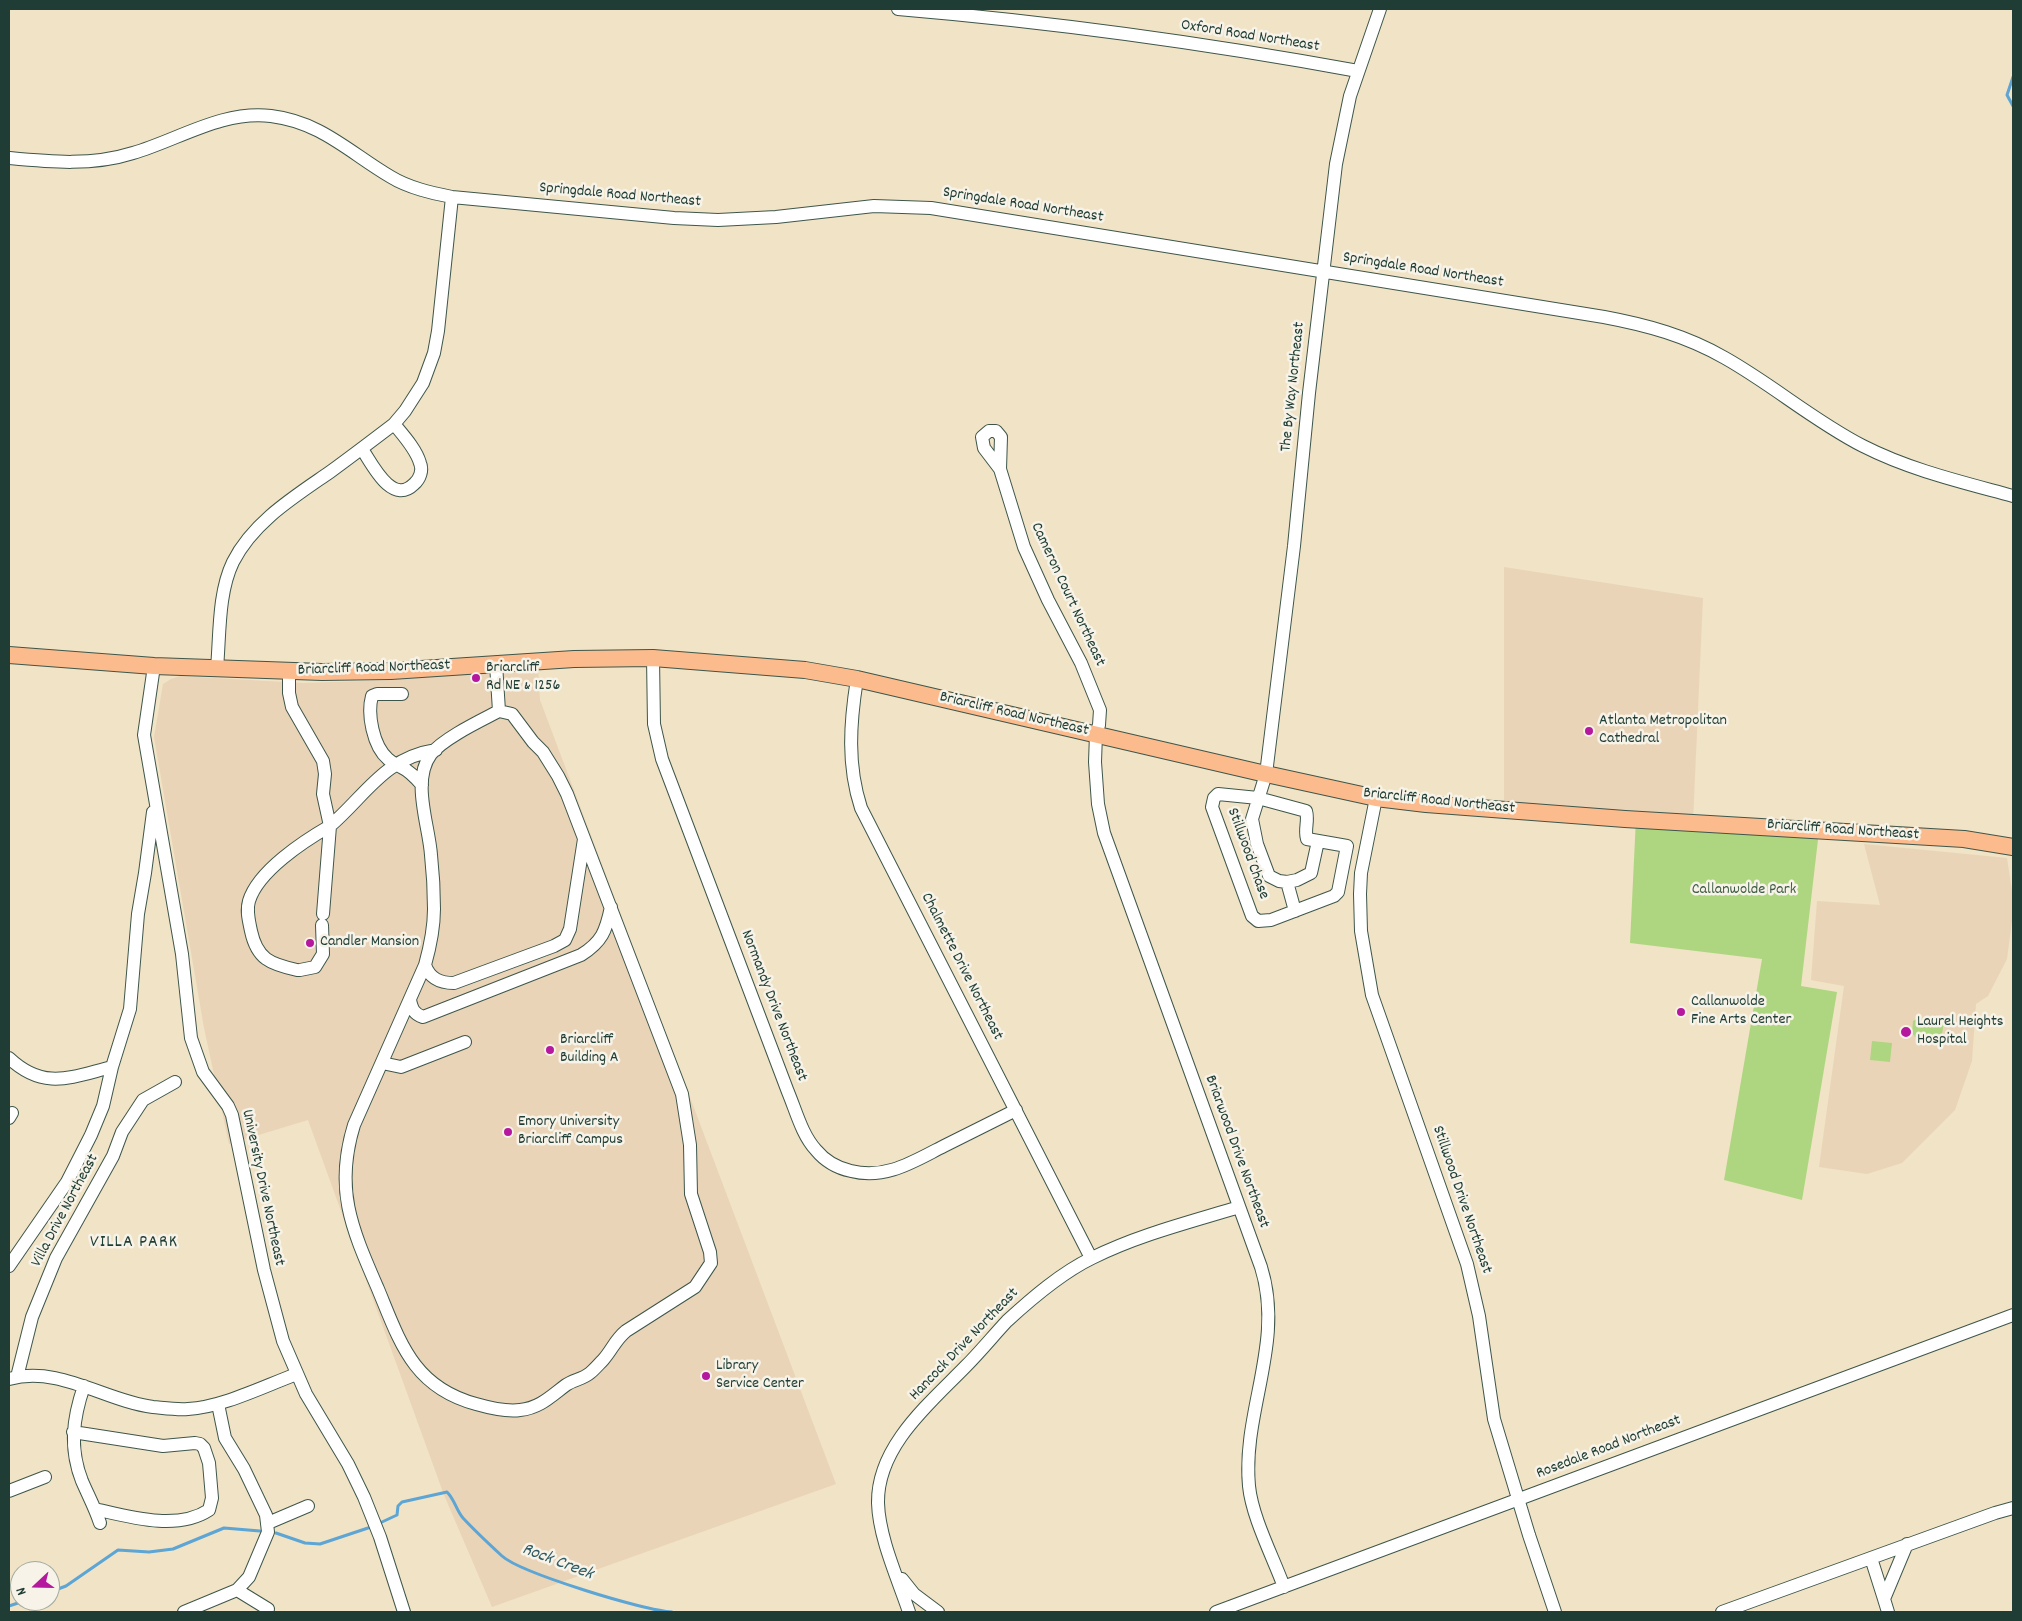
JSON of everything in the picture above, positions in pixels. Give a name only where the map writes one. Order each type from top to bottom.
[{"type":"main road","name":"Briarcliff Road Northeast","points":[[9,655],[154,666],[289,671],[354,672],[574,659],[653,658],[805,670],[857,678],[1376,798],[1426,804],[1625,819],[1955,838],[2013,847]]},
{"type":"street","name":"Oxford Road Northeast","points":[[898,9],[1007,18],[1087,28],[1358,72]]},
{"type":"street","name":"The By Way Northeast","points":[[1266,774],[1294,546],[1323,271],[1339,144],[1344,116],[1380,9]]},
{"type":"street","name":"Springdale Road Northeast","points":[[9,158],[72,162],[110,159],[154,146],[222,120],[237,117],[270,116],[303,124],[322,132],[393,178],[420,189],[452,197],[710,220],[776,217],[874,206],[931,208],[1604,317],[1670,332],[1726,359],[1815,419],[1883,455],[1918,470],[2013,496]]},
{"type":"street","points":[[217,668],[223,600],[228,579],[233,563],[254,530],[290,500],[394,424],[424,383],[434,353],[438,331],[452,197]]},
{"type":"street","points":[[362,449],[386,484],[398,490],[414,485],[419,478],[421,464],[394,424]]},
{"type":"street","name":"Cameron Court Northeast","points":[[1000,469],[1024,547],[1048,600],[1081,664],[1100,710],[1096,734]]},
{"type":"street","name":"Normandy Drive Northeast","points":[[653,658],[654,724],[660,753],[788,1092],[807,1138],[815,1150],[831,1164],[840,1168],[859,1173],[883,1173],[916,1160],[1016,1110]]},
{"type":"street","points":[[496,664],[499,711]]},
{"type":"street","name":"University Drive Northeast","points":[[154,666],[144,735],[182,954],[194,1050],[208,1081],[228,1106],[232,1115],[270,1296],[283,1341],[313,1406],[348,1464],[364,1496],[404,1612]]},
{"type":"street","points":[[289,671],[289,693],[292,707],[323,761],[325,774],[323,794],[330,826],[323,919],[324,942],[323,954],[319,962],[312,968],[298,970],[271,962],[262,957],[256,949],[247,913],[249,900],[256,886],[277,862],[330,826],[368,786],[394,764],[420,752],[436,750]]},
{"type":"street","name":"Chalmette Drive Northeast","points":[[857,678],[852,721],[851,759],[854,782],[861,808],[1091,1258]]},
{"type":"street","points":[[402,694],[377,694],[372,696],[370,703],[372,723],[379,749],[394,764],[408,772],[422,785]]},
{"type":"street","points":[[499,711],[512,714],[551,763],[567,794],[611,907],[682,1094],[690,1145],[691,1194],[710,1252],[711,1263],[695,1287],[626,1331],[616,1340],[604,1358],[589,1374],[568,1384],[542,1404],[510,1411],[460,1398],[438,1387],[421,1373],[400,1344],[358,1239],[348,1206],[344,1182],[347,1149],[354,1125],[425,966],[430,947],[434,910],[431,854],[422,785],[424,771],[427,762],[443,744],[499,711]]},
{"type":"street","name":"Briarwood Drive Northeast","points":[[1096,734],[1098,804],[1106,840],[1264,1276],[1267,1289],[1270,1318],[1269,1334],[1250,1446],[1249,1486],[1264,1534],[1284,1587]]},
{"type":"street","name":"Stillwood Chase","points":[[1266,774],[1252,819],[1257,844],[1269,876],[1279,881],[1287,882],[1297,880],[1311,873],[1318,841]]},
{"type":"street","name":"Stillwood Chase","points":[[1218,794],[1258,798],[1306,811],[1308,817],[1305,831],[1307,839],[1318,841],[1347,846],[1338,892],[1334,896],[1295,911],[1263,922],[1258,921],[1252,916],[1212,807],[1214,798],[1218,794]]},
{"type":"street","name":"Stillwood Drive Northeast","points":[[1376,798],[1361,873],[1360,919],[1372,996],[1467,1264],[1479,1316],[1491,1404],[1529,1535],[1555,1612]]},
{"type":"street","points":[[9,1266],[67,1182],[80,1159],[103,1106],[112,1067],[130,1009],[138,914],[154,799]]},
{"type":"street","points":[[425,966],[433,978],[445,983],[454,983],[554,946],[565,940],[570,929],[584,839]]},
{"type":"street","points":[[1342,870],[1361,873]]},
{"type":"street","points":[[145,873],[169,875]]},
{"type":"street","points":[[1287,882],[1295,911]]},
{"type":"street","points":[[396,1033],[404,1026],[423,1016],[581,955],[599,942],[608,924],[611,907]]},
{"type":"street","points":[[410,1000],[413,1011],[423,1016]]},
{"type":"street","points":[[382,1063],[401,1067],[465,1042]]},
{"type":"street","points":[[9,1058],[22,1070],[51,1080],[112,1067]]},
{"type":"street","name":"Villa Drive Northeast","points":[[13,1378],[32,1317],[56,1258],[114,1156],[122,1132],[143,1100],[175,1082]]},
{"type":"street","name":"Hancock Drive Northeast","points":[[910,1612],[882,1527],[878,1503],[883,1472],[896,1446],[926,1408],[1007,1321],[1046,1289],[1091,1258],[1166,1229],[1239,1207]]},
{"type":"street","name":"Rosedale Road Northeast","points":[[1216,1612],[2013,1315]]},
{"type":"street","points":[[13,1378],[30,1375],[48,1377],[152,1407],[188,1409],[218,1404],[297,1374]]},
{"type":"street","points":[[84,1386],[75,1411],[73,1432],[81,1479],[100,1523]]},
{"type":"street","points":[[184,1612],[237,1590],[249,1577],[268,1532],[268,1523],[253,1487],[225,1438],[218,1404]]},
{"type":"street","points":[[73,1432],[163,1446],[195,1442],[204,1448],[209,1463],[212,1498],[209,1510],[199,1516],[180,1521],[149,1519],[126,1516],[95,1508]]},
{"type":"street","points":[[9,1491],[45,1477]]},
{"type":"street","points":[[268,1523],[308,1506]]},
{"type":"street","points":[[1722,1612],[1907,1544],[2013,1508]]},
{"type":"street","points":[[1884,1599],[1907,1544]]},
{"type":"street","points":[[1871,1558],[1888,1612]]},
{"type":"street","points":[[895,1568],[914,1594],[938,1612]]},
{"type":"street","points":[[237,1590],[268,1609]]},
{"type":"shaded area","points":[[1504,567],[1703,598],[1693,822],[1504,808]]},
{"type":"shaded area","name":"Emory University Briarcliff Campus","points":[[538,668],[540,700],[836,1484],[492,1607],[444,1495],[308,1120],[229,1144],[204,1028],[154,737],[163,684],[180,676],[303,683],[392,680]]},
{"type":"shaded area","name":"Laurel Heights Hospital","points":[[1864,844],[2007,858],[2013,897],[2013,913],[2007,959],[1988,996],[1976,1004],[1972,1061],[1955,1110],[1902,1163],[1867,1174],[1819,1167],[1844,986],[1811,980],[1817,901],[1880,905]]},
{"type":"green space","name":"Callanwolde Park","points":[[1636,818],[1819,831],[1801,986],[1837,992],[1802,1200],[1724,1180],[1762,959],[1630,943]]},
{"type":"green space","points":[[1918,1018],[1944,1021],[1941,1041],[1916,1038],[1912,1033],[1913,1021]]},
{"type":"green space","points":[[1872,1041],[1892,1043],[1890,1062],[1870,1060]]},
{"type":"waterway","points":[[2013,77],[2007,95],[2013,106]]},
{"type":"waterway","name":"Rock Creek","points":[[382,1522],[397,1515],[398,1506],[402,1502],[447,1492],[463,1518],[477,1533],[502,1556],[514,1563],[533,1572],[584,1590],[637,1605],[672,1612]]},
{"type":"waterway","name":"Rock Creek","points":[[60,1588],[118,1550],[149,1552],[173,1549],[224,1528],[260,1531]]},
{"type":"waterway","name":"Rock Creek","points":[[276,1533],[305,1543],[320,1544],[368,1528]]},
{"type":"place","name":"Briarcliff Rd NE & 1256","points":[[476,678]]},
{"type":"place","name":"Atlanta Metropolitan Cathedral","points":[[1589,731]]},
{"type":"place","name":"Candler Mansion","points":[[310,943]]},
{"type":"place","name":"Callanwolde Fine Arts Center","points":[[1681,1012]]},
{"type":"place","name":"Laurel Heights Hospital","points":[[1906,1032]]},
{"type":"place","name":"Briarcliff Building A","points":[[550,1050]]},
{"type":"place","name":"Emory University Briarcliff Campus","points":[[508,1132]]},
{"type":"place","name":"Library Service Center","points":[[706,1376]]},
{"type":"district","name":"VILLA PARK","points":[[134,1244]]}]
